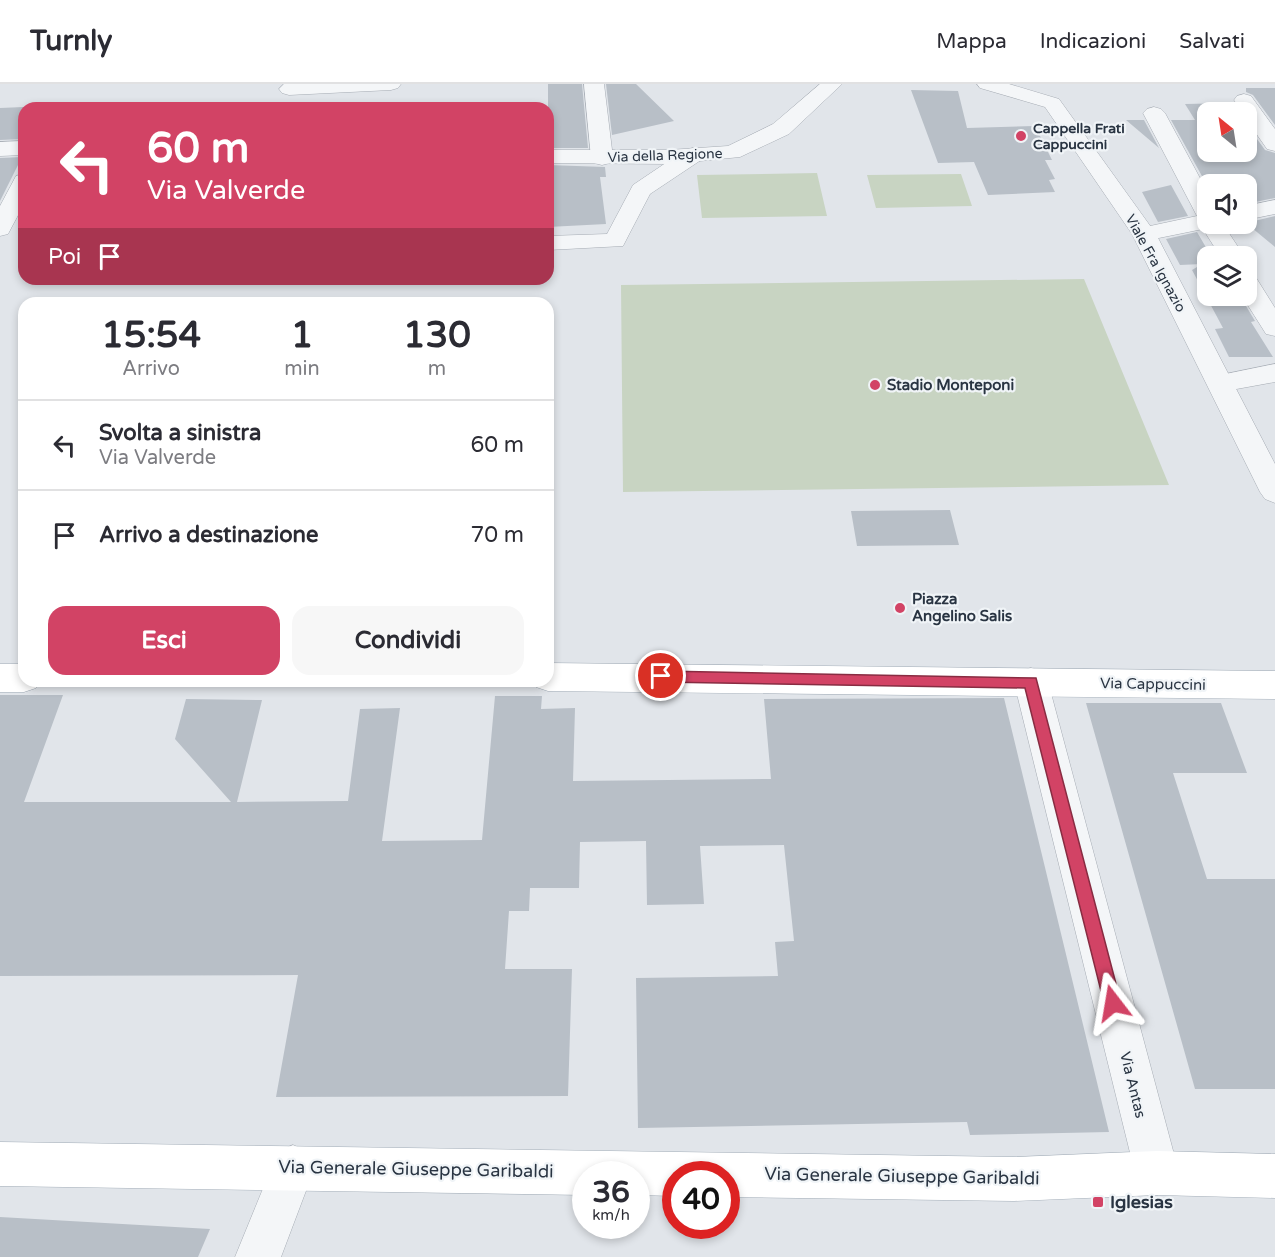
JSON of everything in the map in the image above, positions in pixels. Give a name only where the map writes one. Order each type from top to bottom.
[{"type":"main road","name":"Via Cappuccini","points":[[554,677],[1275,685]]},
{"type":"main road","points":[[0,678],[18,678]]},
{"type":"main road","name":"Via Generale Giuseppe Garibaldi","points":[[0,1164],[1014,1179],[1156,1173],[1275,1176]]},
{"type":"street","points":[[287,94],[391,84]]},
{"type":"street","points":[[594,84],[602,158]]},
{"type":"street","name":"Via della Regione","points":[[554,157],[602,158],[732,152],[781,129],[832,84]]},
{"type":"street","name":"Viale Fra Ignazio","points":[[987,84],[1052,103],[1144,234],[1275,492]]},
{"type":"street","points":[[1244,100],[1275,144]]},
{"type":"street","points":[[1154,113],[1197,195]]},
{"type":"street","points":[[0,149],[18,148]]},
{"type":"street","points":[[554,243],[615,241],[641,190],[693,155]]},
{"type":"street","points":[[0,229],[18,193]]},
{"type":"street","points":[[1257,211],[1275,207]]},
{"type":"street","points":[[1144,234],[1197,223]]},
{"type":"street","points":[[1257,280],[1275,276]]},
{"type":"street","points":[[1257,298],[1275,328]]},
{"type":"street","points":[[1220,383],[1275,373]]},
{"type":"street","name":"Via Antas","points":[[1031,682],[1156,1173]]},
{"type":"street","points":[[258,1257],[293,1167]]},
{"type":"green space","points":[[817,173],[827,216],[702,218],[697,175]]},
{"type":"green space","points":[[961,174],[972,206],[876,208],[867,175]]},
{"type":"green space","name":"Stadio Monteponi","points":[[1084,279],[1169,485],[623,492],[621,285]]},
{"type":"building","points":[[548,84],[582,84],[588,148],[554,148],[554,102],[548,102]]},
{"type":"building","points":[[606,84],[636,84],[674,121],[612,135]]},
{"type":"building","points":[[1246,88],[1275,88],[1275,125],[1253,95],[1246,92]]},
{"type":"building","points":[[911,90],[958,91],[967,128],[1035,126],[1052,160],[1045,160],[1055,179],[1049,180],[1055,192],[988,195],[974,162],[938,163]]},
{"type":"building","points":[[1185,104],[1197,104],[1197,162],[1257,162],[1257,139],[1265,150],[1275,153],[1275,198],[1257,202],[1257,174],[1201,174],[1171,120],[1195,120]]},
{"type":"building","points":[[18,107],[18,139],[0,140],[0,108]]},
{"type":"building","points":[[1126,120],[1144,120],[1159,148]]},
{"type":"building","points":[[18,157],[18,165],[0,201],[0,158]]},
{"type":"building","points":[[554,165],[605,167],[606,177],[600,177],[606,224],[554,227]]},
{"type":"building","points":[[1171,185],[1188,216],[1158,222],[1142,192]]},
{"type":"building","points":[[1275,216],[1275,247],[1257,232],[1257,220]]},
{"type":"building","points":[[1197,232],[1205,246],[1197,246],[1197,264],[1180,265],[1166,239]]},
{"type":"building","points":[[1197,267],[1197,279],[1192,270]]},
{"type":"building","points":[[1211,306],[1246,306],[1255,321],[1251,322],[1273,357],[1229,357],[1215,329],[1223,328]]},
{"type":"building","points":[[950,510],[959,545],[857,546],[851,511]]},
{"type":"building","points":[[0,695],[63,695],[24,802],[231,802],[175,739],[186,699],[262,700],[237,802],[348,801],[360,709],[400,708],[382,841],[482,840],[495,696],[542,696],[541,709],[575,708],[573,781],[771,779],[764,699],[1004,698],[1109,1132],[970,1135],[967,1122],[638,1128],[636,978],[778,976],[775,942],[794,941],[784,845],[700,846],[704,904],[647,905],[646,841],[580,842],[579,888],[530,888],[529,911],[509,911],[505,969],[572,969],[568,1096],[276,1097],[298,975],[0,976]]},
{"type":"building","points":[[1086,703],[1221,703],[1247,773],[1173,773],[1207,879],[1275,879],[1275,1089],[1195,1089]]},
{"type":"building","points":[[0,1217],[210,1229],[198,1257],[0,1257]]},
{"type":"place","name":"Cappella Frati Cappuccini","points":[[1021,136]]},
{"type":"place","name":"Stadio Monteponi","points":[[875,385]]},
{"type":"place","name":"Piazza Angelino Salis","points":[[900,608]]},
{"type":"place","name":"Iglesias","points":[[1098,1202]]},
{"type":"route","points":[[661,676],[1031,682],[1113,1003]]}]
